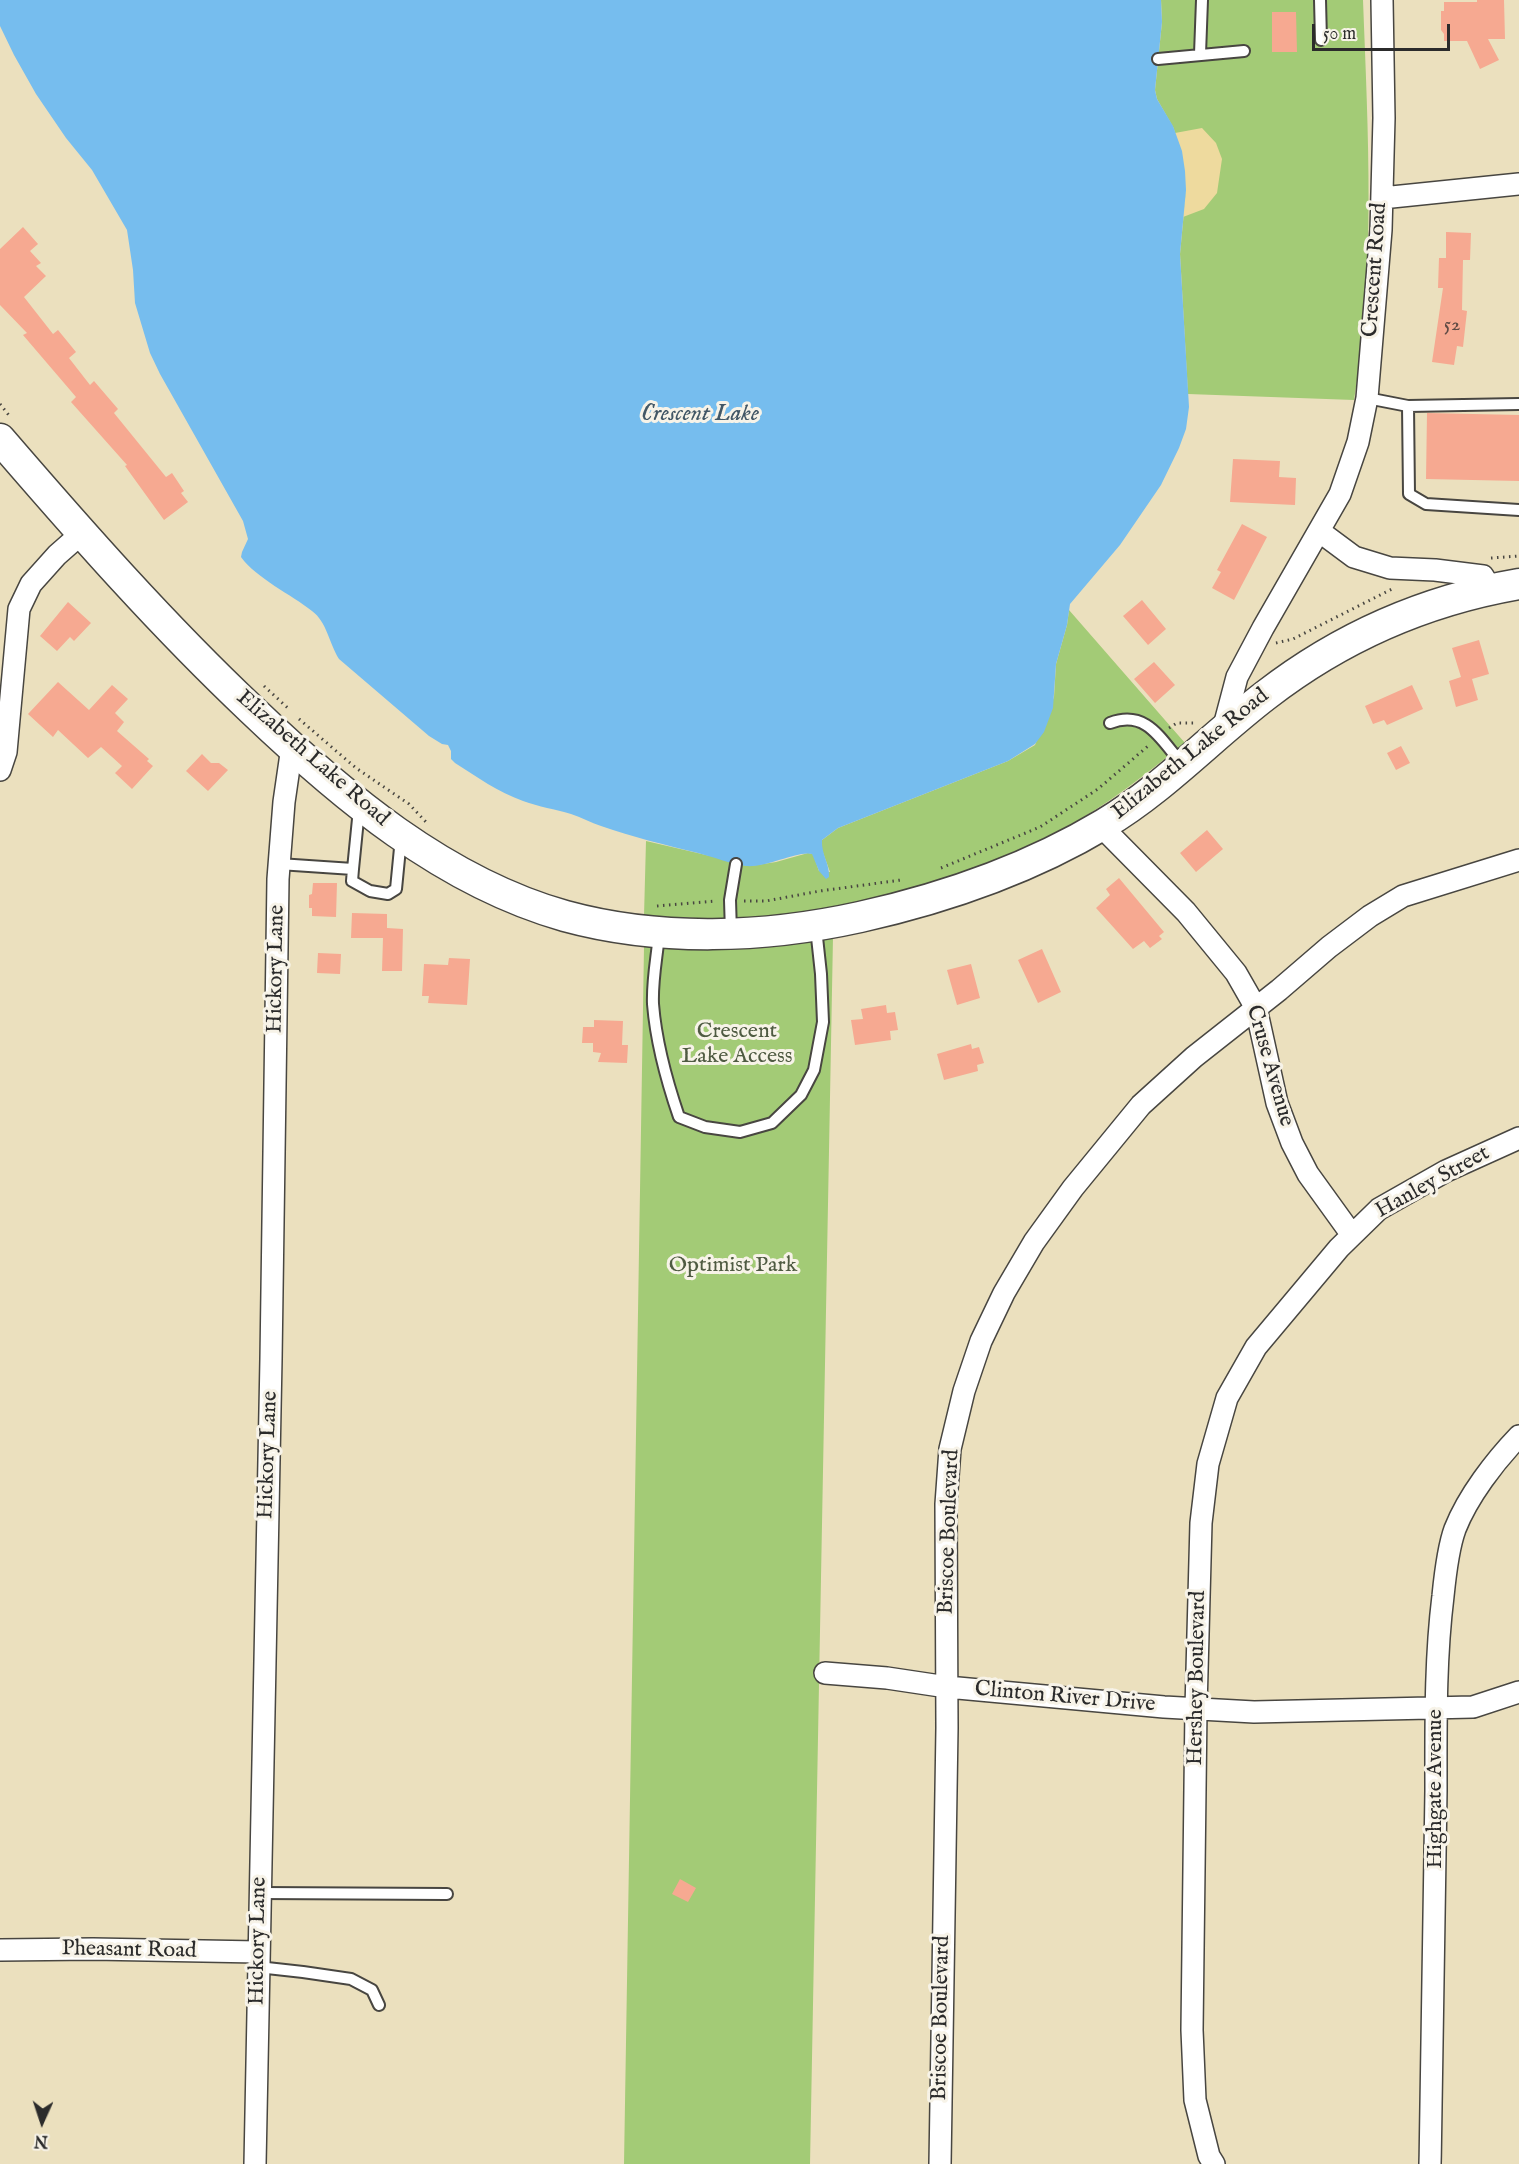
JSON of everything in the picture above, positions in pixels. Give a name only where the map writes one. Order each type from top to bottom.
[{"type":"street","name":"Crescent Road","points":[[1210,727],[1254,644],[1341,494],[1358,442],[1367,398],[1381,230],[1384,118],[1382,0]]},
{"type":"street","points":[[1382,198],[1519,184]]},
{"type":"street","name":"Elizabeth Lake Road","points":[[0,439],[82,533],[199,660],[295,733],[360,804],[402,835],[463,872],[525,902],[587,921],[657,919],[731,933],[815,925],[891,909],[973,885],[1040,858],[1101,826],[1183,765],[1210,727],[1349,640],[1423,608],[1505,587]]},
{"type":"street","points":[[1319,531],[1354,557],[1390,568],[1435,570],[1483,576],[1505,587]]},
{"type":"street","points":[[0,770],[6,752],[17,625],[24,596],[51,562],[82,533]]},
{"type":"street","name":"Hickory Lane","points":[[255,2164],[279,864],[284,802],[295,733]]},
{"type":"street","name":"Cruse Avenue","points":[[1101,826],[1186,912],[1236,973],[1256,1008],[1277,1103],[1292,1143],[1308,1174],[1352,1235]]},
{"type":"street","name":"Briscoe Boulevard","points":[[940,2164],[947,1687],[946,1504],[950,1449],[964,1391],[981,1341],[1004,1293],[1034,1242],[1103,1150],[1141,1105],[1194,1057],[1370,916],[1403,896],[1519,860]]},
{"type":"street","name":"Hanley Street","points":[[1352,1235],[1379,1209],[1446,1171],[1519,1138]]},
{"type":"street","name":"Hershey Boulevard","points":[[1214,2164],[1209,2156],[1195,2100],[1192,2030],[1201,1523],[1208,1464],[1227,1398],[1256,1347],[1352,1235]]},
{"type":"street","name":"Highgate Avenue","points":[[1430,2164],[1436,1707],[1438,1634],[1445,1576],[1455,1530],[1476,1490],[1503,1453],[1519,1436]]},
{"type":"street","name":"Clinton River Drive","points":[[825,1673],[887,1678],[947,1687],[1254,1712],[1473,1707],[1519,1692]]},
{"type":"street","name":"Pheasant Road","points":[[0,1950],[93,1949],[258,1960]]},
{"type":"lane","points":[[1200,54],[1202,0]]},
{"type":"lane","points":[[1320,0],[1321,40]]},
{"type":"lane","points":[[1158,59],[1244,51]]},
{"type":"lane","points":[[1367,398],[1408,406],[1519,404]]},
{"type":"lane","points":[[1408,406],[1409,494],[1426,504],[1519,510]]},
{"type":"lane","points":[[1110,723],[1127,718],[1145,723],[1183,765]]},
{"type":"lane","points":[[360,804],[352,881],[370,891],[388,894],[396,889],[402,835]]},
{"type":"lane","points":[[279,864],[353,869]]},
{"type":"lane","points":[[731,933],[730,900],[736,864]]},
{"type":"lane","points":[[657,919],[653,1004],[669,1083],[679,1118],[705,1127],[740,1132],[772,1123],[801,1095],[814,1070],[823,1022],[821,974],[815,925]]},
{"type":"lane","points":[[260,1893],[447,1894]]},
{"type":"lane","points":[[258,1960],[351,1979],[372,1990],[379,2005]]},
{"type":"path","points":[[1491,558],[1519,556]]},
{"type":"path","points":[[1254,644],[1285,642],[1399,585]]},
{"type":"path","points":[[258,680],[291,711]]},
{"type":"path","points":[[938,870],[1040,827],[1098,789],[1158,736],[1177,723],[1210,727]]},
{"type":"path","points":[[295,733],[356,768],[409,804],[433,829]]},
{"type":"path","points":[[657,919],[730,900],[766,901],[820,891],[906,880]]},
{"type":"green space","points":[[1161,0],[1363,0],[1368,150],[1368,251],[1361,351],[1354,400],[1188,394],[1180,254],[1186,190],[1182,151],[1173,127],[1157,99],[1155,90],[1162,22]]},
{"type":"green space","points":[[1069,610],[1185,743],[1096,810],[1017,851],[943,878],[867,900],[794,914],[757,918],[644,916],[646,841],[750,866],[808,853],[813,854],[819,871],[830,872],[822,850],[822,840],[838,828],[1008,761],[1035,745],[1054,697],[1056,664]]},
{"type":"green space","name":"Optimist Park","points":[[833,937],[810,2164],[624,2164],[644,947],[763,947]]},
{"type":"sand","points":[[1202,128],[1216,143],[1222,159],[1217,193],[1204,209],[1183,217],[1186,190],[1175,133]]},
{"type":"water","name":"Crescent Lake","points":[[0,0],[1161,0],[1162,22],[1155,90],[1157,99],[1173,126],[1182,151],[1185,171],[1186,190],[1180,254],[1189,407],[1186,429],[1161,485],[1120,545],[1070,604],[1067,625],[1056,664],[1053,708],[1044,732],[1035,744],[1008,761],[838,828],[822,840],[829,872],[829,877],[826,879],[819,871],[812,854],[799,854],[754,866],[734,864],[625,834],[571,814],[523,801],[496,789],[455,763],[451,759],[448,745],[429,736],[339,659],[317,616],[256,572],[241,557],[248,539],[243,521],[150,353],[135,303],[127,230],[92,170],[66,138],[36,94],[14,55],[0,26]]},
{"type":"building","points":[[1477,0],[1504,0],[1505,39],[1488,39],[1499,60],[1480,69],[1467,41],[1444,41],[1444,34],[1441,30],[1441,11],[1444,11],[1444,2],[1477,2]]},
{"type":"building","points":[[1272,12],[1296,12],[1297,52],[1272,52]]},
{"type":"building","points":[[23,227],[38,244],[30,251],[41,263],[36,266],[46,276],[24,297],[53,334],[58,330],[76,352],[69,358],[90,385],[94,381],[118,409],[114,413],[166,477],[172,473],[184,491],[181,493],[188,502],[164,520],[125,466],[127,465],[71,402],[76,397],[23,335],[27,333],[0,305],[0,249]]},
{"type":"building","points":[[1446,232],[1471,233],[1470,260],[1463,260],[1462,310],[1467,311],[1463,347],[1457,346],[1454,365],[1432,362],[1443,288],[1438,288],[1439,258],[1446,258]]},
{"type":"building","points":[[1427,413],[1519,415],[1519,481],[1426,479]]},
{"type":"building","points":[[1233,459],[1280,461],[1279,477],[1296,478],[1295,505],[1230,502]]},
{"type":"building","points":[[1242,524],[1267,537],[1234,600],[1212,588],[1221,572],[1217,570]]},
{"type":"building","points":[[1142,600],[1166,629],[1148,645],[1123,616]]},
{"type":"building","points":[[68,602],[91,623],[74,641],[70,637],[57,651],[40,636]]},
{"type":"building","points":[[1479,640],[1489,674],[1472,679],[1478,700],[1456,707],[1449,681],[1461,677],[1452,648]]},
{"type":"building","points":[[1154,662],[1175,685],[1155,703],[1134,679]]},
{"type":"building","points":[[58,682],[89,710],[112,685],[128,699],[115,713],[124,722],[117,731],[149,759],[147,761],[153,766],[132,789],[115,773],[122,766],[101,747],[88,758],[58,730],[53,737],[28,714]]},
{"type":"building","points":[[1412,685],[1423,709],[1387,725],[1384,720],[1373,724],[1365,706]]},
{"type":"building","points":[[1401,746],[1410,763],[1396,770],[1387,753]]},
{"type":"building","points":[[202,754],[211,763],[219,763],[228,770],[208,791],[186,771]]},
{"type":"building","points":[[1207,830],[1223,849],[1196,872],[1180,853]]},
{"type":"building","points":[[1119,878],[1164,932],[1159,936],[1162,939],[1150,948],[1144,941],[1133,949],[1096,908],[1110,895],[1106,889]]},
{"type":"building","points":[[313,883],[337,883],[336,917],[312,916],[312,908],[309,908],[309,895],[312,894]]},
{"type":"building","points":[[352,913],[387,914],[387,928],[403,929],[402,971],[382,971],[383,938],[351,938]]},
{"type":"building","points":[[1042,949],[1061,992],[1038,1003],[1018,960]]},
{"type":"building","points":[[318,953],[341,954],[340,974],[317,973]]},
{"type":"building","points":[[449,958],[470,959],[467,1005],[428,1003],[429,996],[422,996],[424,964],[448,965]]},
{"type":"building","points":[[971,964],[980,998],[957,1005],[947,970]]},
{"type":"building","points":[[886,1005],[887,1013],[895,1012],[898,1030],[890,1031],[891,1040],[855,1045],[851,1020],[863,1019],[861,1009]]},
{"type":"building","points":[[594,1020],[623,1021],[622,1045],[628,1045],[627,1063],[598,1062],[601,1053],[593,1052],[593,1043],[582,1043],[583,1027],[594,1027]]},
{"type":"building","points":[[971,1044],[972,1049],[979,1047],[984,1063],[977,1065],[978,1071],[944,1080],[937,1054]]},
{"type":"building","points":[[680,1879],[696,1888],[688,1902],[672,1894]]},
{"type":"park label","name":"Crescent Lake Access","points":[[737,1044]]}]
